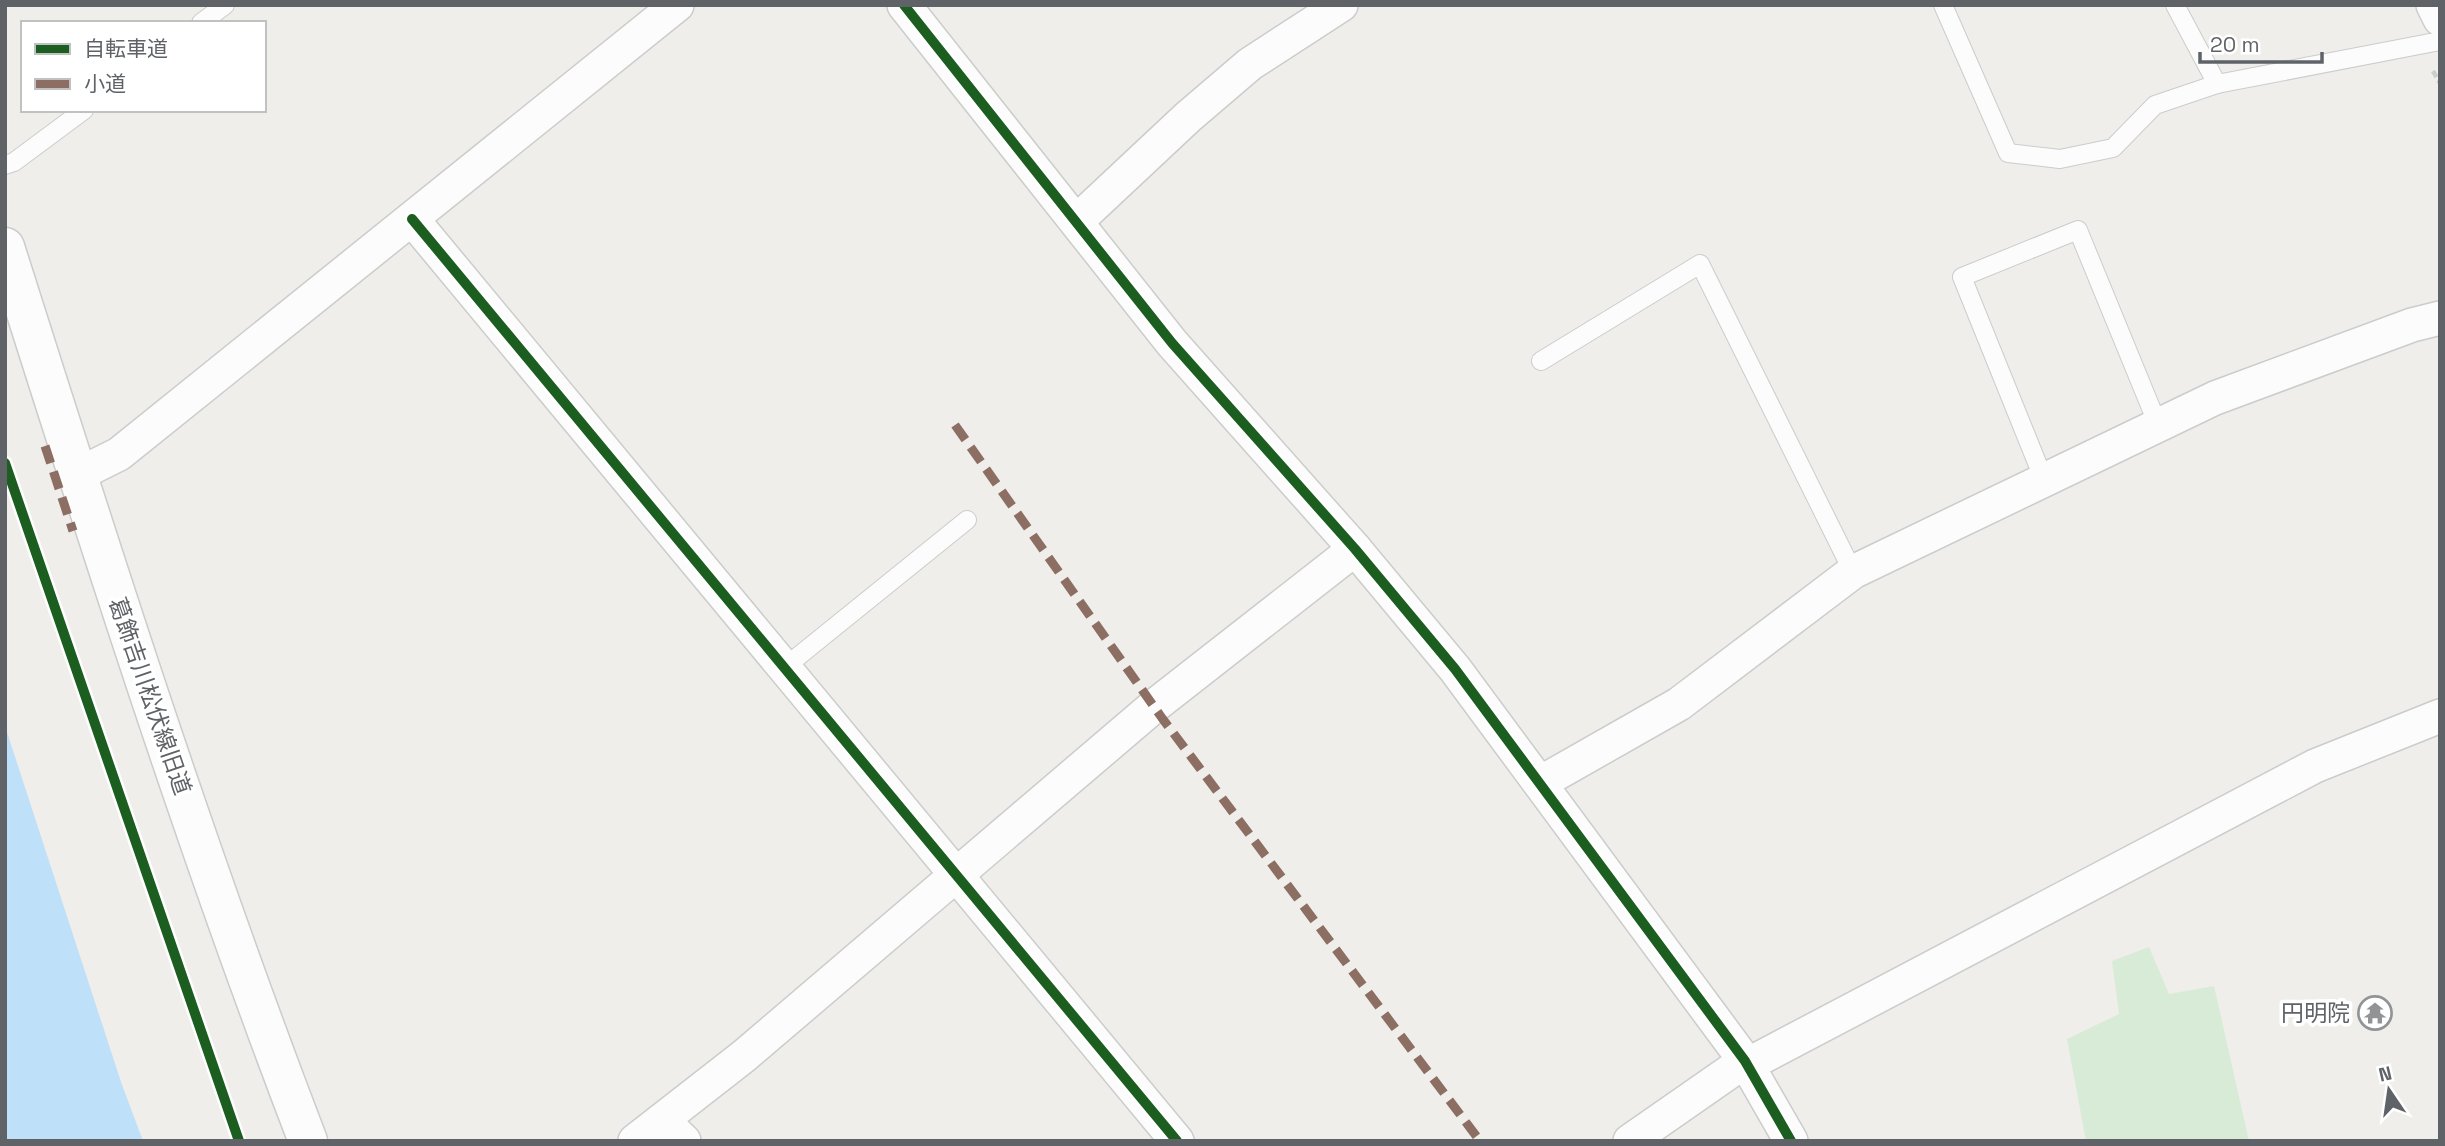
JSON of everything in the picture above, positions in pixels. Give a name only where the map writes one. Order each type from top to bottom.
[{"type":"street","points":[[77,475],[119,454],[677,5]]},
{"type":"street","points":[[904,5],[1172,343],[1355,549],[1455,669],[1746,1063],[1791,1141]]},
{"type":"street","points":[[1077,221],[1188,117],[1250,64],[1340,5]]},
{"type":"street","points":[[2433,5],[2440,19]]},
{"type":"street","points":[[412,219],[1177,1141]]},
{"type":"street","name":"葛飾吉川松伏線旧道","points":[[5,247],[132,645],[273,1050],[308,1141]]},
{"type":"street","points":[[1540,783],[1679,704],[1853,572],[2215,398],[2412,325],[2440,318]]},
{"type":"street","points":[[635,1141],[673,1130],[744,1056],[957,873],[1153,707],[1355,549]]},
{"type":"street","points":[[1630,1141],[1746,1063],[2315,766],[2440,716]]},
{"type":"lane","points":[[204,21],[225,5]]},
{"type":"lane","points":[[1943,5],[2008,153],[2060,159],[2113,148],[2155,105],[2217,84],[2440,41]]},
{"type":"lane","points":[[2175,5],[2217,84]]},
{"type":"lane","points":[[5,165],[14,162],[81,112]]},
{"type":"lane","points":[[2044,480],[1962,276],[2078,230],[2158,425]]},
{"type":"lane","points":[[1541,361],[1700,264],[1853,572]]},
{"type":"lane","points":[[785,667],[967,520]]},
{"type":"green space","points":[[2149,947],[2169,994],[2214,986],[2249,1141],[2086,1141],[2067,1039],[2119,1014],[2112,961]]},
{"type":"water","points":[[5,726],[121,1082],[143,1141],[5,1141]]},
{"type":"marked path","points":[[955,425],[1162,718],[1480,1141]]},
{"type":"marked path","points":[[45,446],[73,531]]},
{"type":"cycle path","points":[[904,5],[1172,343],[1355,549],[1455,669],[1745,1061],[1791,1141]]},
{"type":"cycle path","points":[[412,219],[1177,1141]]},
{"type":"cycle path","points":[[5,463],[239,1141]]},
{"type":"place","name":"円明院","points":[[2375,1013]]}]
